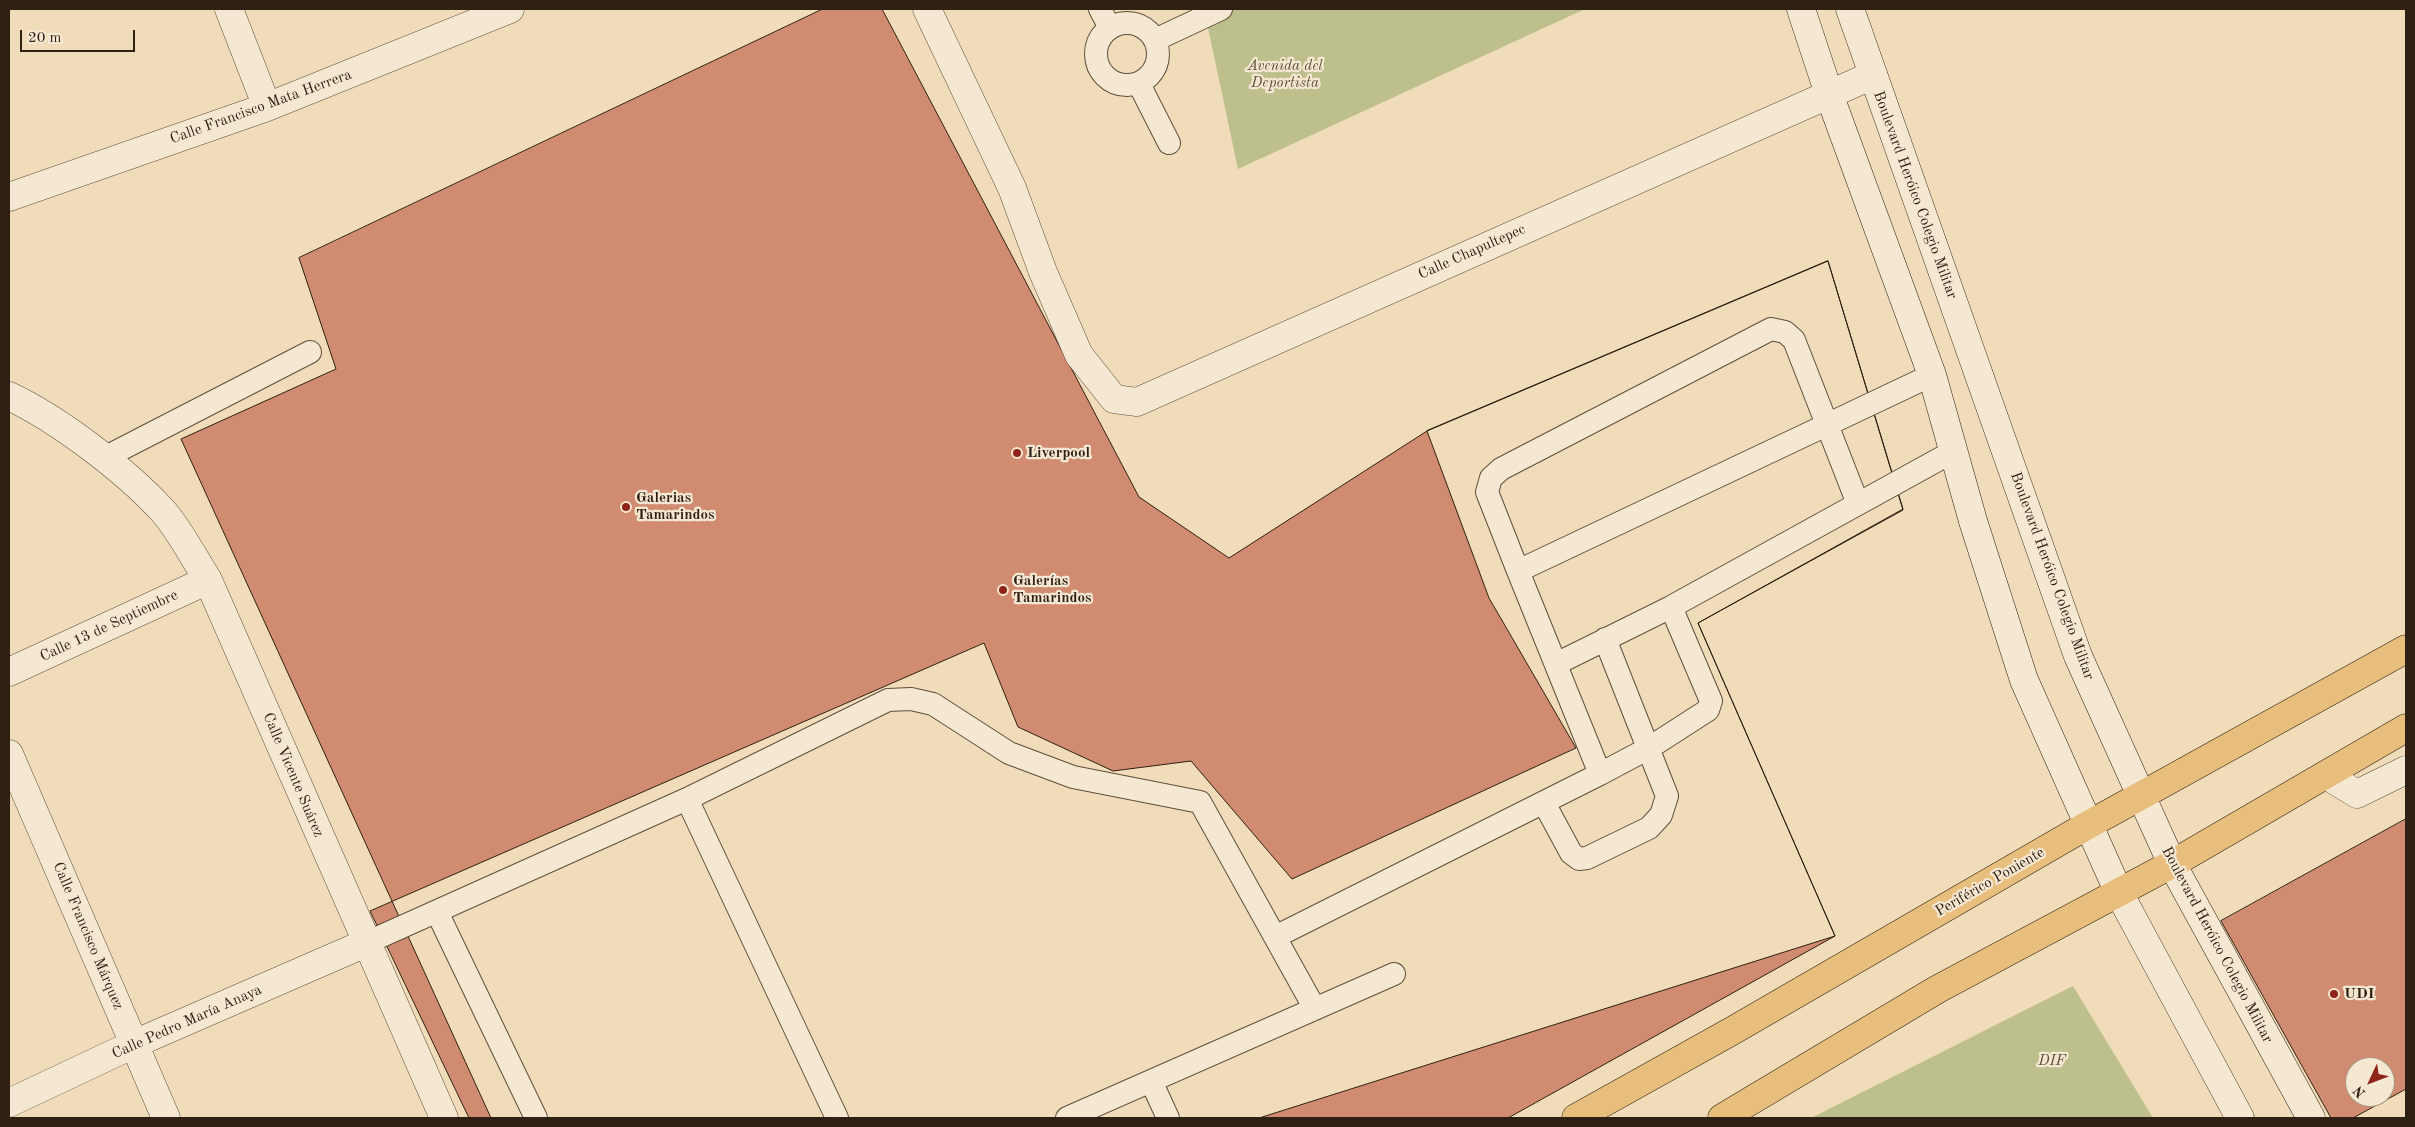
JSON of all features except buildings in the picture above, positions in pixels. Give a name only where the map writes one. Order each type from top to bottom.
[{"type":"main road","name":"Periférico Poniente","points":[[1576,1118],[1732,1031],[2088,825],[2406,649]]},
{"type":"main road","points":[[1722,1118],[1938,989],[2172,864],[2406,728]]},
{"type":"street","points":[[229,9],[267,108]]},
{"type":"street","name":"Calle Francisco Mata Herrera","points":[[9,197],[267,108],[510,9]]},
{"type":"street","name":"Calle Chapultepec","points":[[927,9],[1012,188],[1043,272],[1079,355],[1114,399],[1137,402],[1873,75]]},
{"type":"street","points":[[1801,9],[1829,94],[1932,375],[1973,521],[2024,680],[2119,893],[2240,1118]]},
{"type":"street","name":"Boulevard Heróico Colegio Militar","points":[[1850,9],[2078,656],[2172,864],[2311,1118]]},
{"type":"street","name":"Calle Vicente Suárez","points":[[9,396],[29,406],[104,458],[163,511],[208,580],[366,944],[444,1118]]},
{"type":"street","name":"Calle 13 de Septiembre","points":[[9,672],[208,580]]},
{"type":"street","name":"Calle Francisco Márquez","points":[[9,754],[166,1118]]},
{"type":"street","points":[[2326,775],[2358,794],[2406,770]]},
{"type":"street","name":"Calle Pedro María Anaya","points":[[9,1103],[134,1044],[366,944]]},
{"type":"lane","points":[[1155,40],[1220,9]]},
{"type":"lane","points":[[1105,18],[1121,23],[1135,24],[1146,30],[1155,40],[1158,52],[1157,66],[1150,76],[1139,84],[1126,86],[1113,83],[1103,74],[1097,63],[1096,50],[1105,18]]},
{"type":"lane","points":[[1139,84],[1169,143]]},
{"type":"lane","points":[[1600,774],[1487,492],[1490,478],[1501,469],[1771,329],[1785,332],[1794,340],[1858,504]]},
{"type":"lane","points":[[104,458],[310,352]]},
{"type":"lane","points":[[1518,572],[1932,375]]},
{"type":"lane","points":[[1556,664],[1672,606],[1954,451]]},
{"type":"lane","points":[[1275,937],[1544,803],[1649,748],[1702,716],[1708,710],[1711,701],[1672,606]]},
{"type":"lane","points":[[1544,803],[1571,853],[1579,859],[1587,858],[1649,828],[1661,815],[1667,796],[1605,639]]},
{"type":"lane","points":[[366,944],[687,799],[888,700],[911,699],[933,704],[1009,754],[1073,776],[1200,802],[1315,1009]]},
{"type":"lane","points":[[687,799],[837,1118]]},
{"type":"lane","points":[[436,912],[536,1118]]},
{"type":"lane","points":[[1067,1118],[1110,1109],[1151,1081],[1394,974]]},
{"type":"lane","points":[[1151,1081],[1168,1118]]},
{"type":"green space","name":"Avenida del Deportista","points":[[1204,9],[1585,9],[1238,169]]},
{"type":"green space","name":"DIF","points":[[2073,986],[2153,1118],[1811,1118]]},
{"type":"place","name":"Liverpool","points":[[1017,453]]},
{"type":"place","name":"Galerias Tamarindos","points":[[626,507]]},
{"type":"place","name":"Galerías Tamarindos","points":[[1003,590]]},
{"type":"place","name":"UDI","points":[[2334,994]]}]
